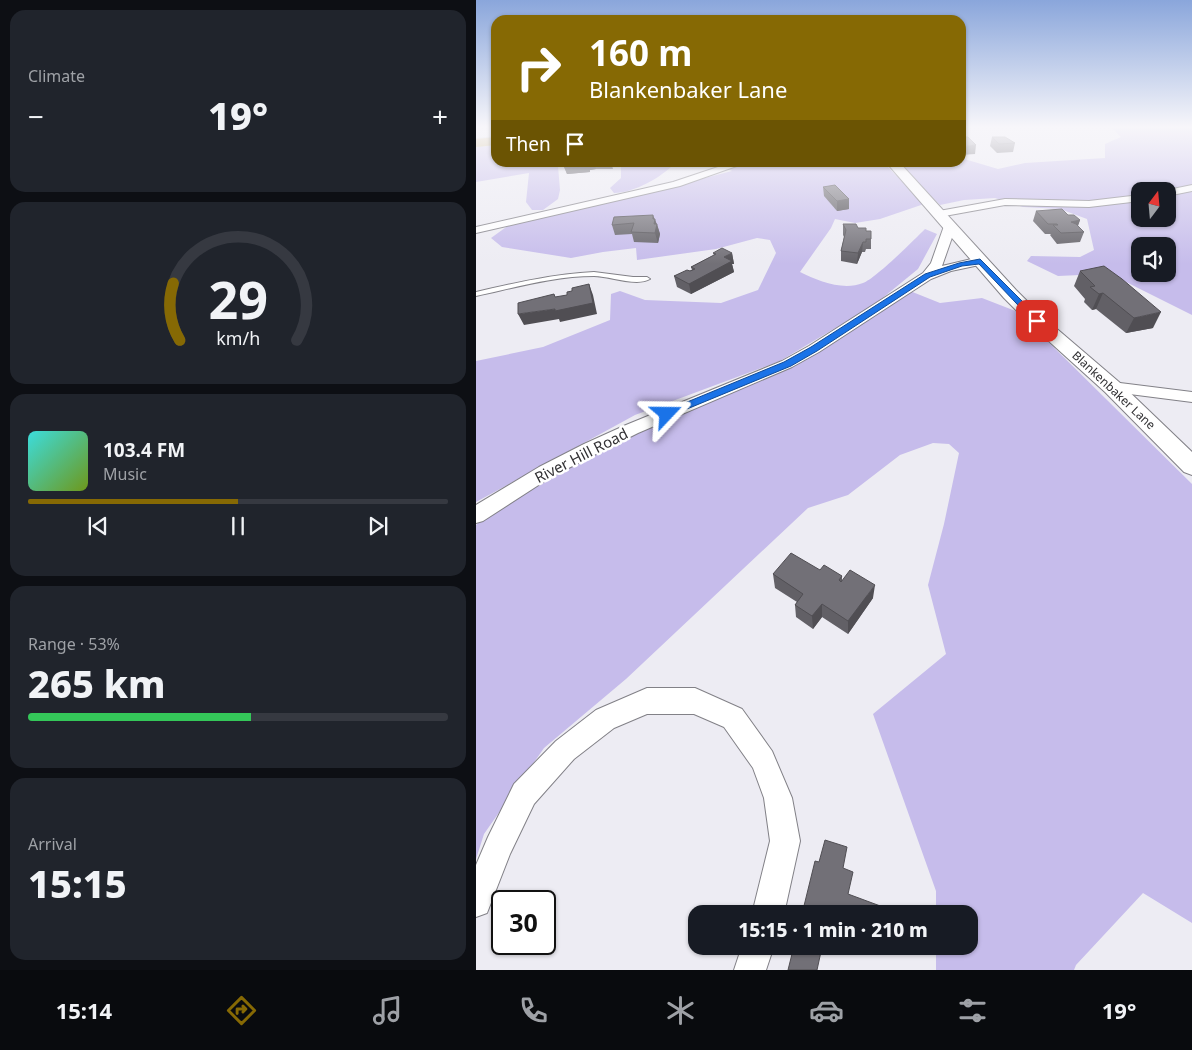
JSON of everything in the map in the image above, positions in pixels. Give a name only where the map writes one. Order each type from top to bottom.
[{"type":"street","points":[[476,230],[676,184],[709,173]]},
{"type":"street","name":"Blankenbaker Lane","points":[[902,173],[980,262],[1037,321],[1112,387],[1192,466]]},
{"type":"street","points":[[1176,191],[1192,188]]},
{"type":"street","points":[[945,220],[1005,202],[1089,204],[1131,199]]},
{"type":"street","name":"River Hill Road","points":[[927,276],[937,264],[945,220]]},
{"type":"street","name":"River Hill Road","points":[[476,516],[544,472],[590,449],[632,429],[788,364],[927,276],[947,268],[980,262]]},
{"type":"street","points":[[1112,387],[1192,397]]},
{"type":"street","points":[[476,902],[498,847],[524,794],[565,750],[605,719],[647,701],[695,701],[733,718],[763,760],[778,798],[785,841],[770,905]]},
{"type":"street","points":[[750,970],[755,955]]},
{"type":"lane","points":[[476,294],[574,276],[596,274],[635,281],[647,279]]},
{"type":"shaded area","points":[[476,173],[527,173],[476,182]]},
{"type":"shaded area","points":[[529,173],[559,173],[560,190],[558,199],[543,210],[532,210],[526,202]]},
{"type":"shaded area","points":[[621,173],[664,173],[639,187],[614,193],[610,188],[621,178]]},
{"type":"shaded area","points":[[723,173],[894,173],[924,204],[880,219],[855,223],[835,219],[831,228],[800,272],[831,284],[847,286],[863,283],[885,267],[925,229],[937,234],[918,269],[874,305],[780,361],[635,415],[476,502],[476,361],[543,347],[610,320],[611,294],[620,291],[645,300],[721,303],[758,290],[776,253],[770,240],[757,238],[716,249],[637,260],[636,248],[571,258],[502,247],[491,238],[509,225]]},
{"type":"shaded area","points":[[908,173],[1192,173],[1192,315],[1122,280],[1102,274],[1058,276],[1027,261],[1031,256],[1080,257],[1094,250],[1087,219],[1060,209],[1023,207],[995,198],[964,200],[940,205]]},
{"type":"shaded area","points":[[910,291],[940,303],[982,298],[1018,312],[1192,484],[1192,923],[1143,893],[1076,965],[1074,970],[936,970],[936,955],[978,955],[978,905],[936,905],[936,891],[873,714],[946,654],[928,585],[944,524],[959,453],[949,444],[933,443],[900,455],[848,495],[808,508],[626,679],[544,748],[484,834],[476,859],[476,525],[500,503],[607,445],[732,393],[809,356]]},
{"type":"building","points":[[835,185],[849,199],[837,201],[823,187]]},
{"type":"building","points":[[1062,209],[1068,215],[1074,215],[1080,220],[1071,222],[1084,232],[1061,233],[1053,225],[1057,224],[1048,224],[1036,211]]},
{"type":"building","points":[[653,215],[653,219],[655,219],[654,224],[657,224],[655,233],[631,232],[634,223],[612,225],[614,217]]},
{"type":"building","points":[[843,224],[856,224],[858,228],[866,228],[866,231],[871,231],[871,239],[866,239],[866,242],[863,242],[858,253],[841,251],[846,230]]},
{"type":"building","points":[[722,248],[732,253],[724,257],[732,261],[689,284],[674,276],[687,270],[695,269],[691,267],[716,254],[713,253]]},
{"type":"building","points":[[1104,266],[1161,312],[1134,318],[1103,293],[1099,294],[1090,287],[1095,286],[1080,271]]},
{"type":"building","points":[[589,284],[593,303],[555,311],[555,309],[518,314],[518,303],[554,294],[555,297],[567,295],[567,292],[572,291],[572,288]]},
{"type":"building","points":[[791,553],[820,570],[824,565],[842,576],[839,580],[841,582],[850,570],[875,585],[848,621],[822,604],[812,616],[795,605],[803,594],[773,574]]},
{"type":"building","points":[[825,840],[847,847],[843,868],[853,872],[848,894],[878,905],[804,905],[815,861],[819,862]]},
{"type":"building","points":[[792,955],[820,955],[817,970],[788,970]]},
{"type":"route","points":[[667,414],[788,364],[927,276],[961,264],[980,262],[1037,321]]}]
